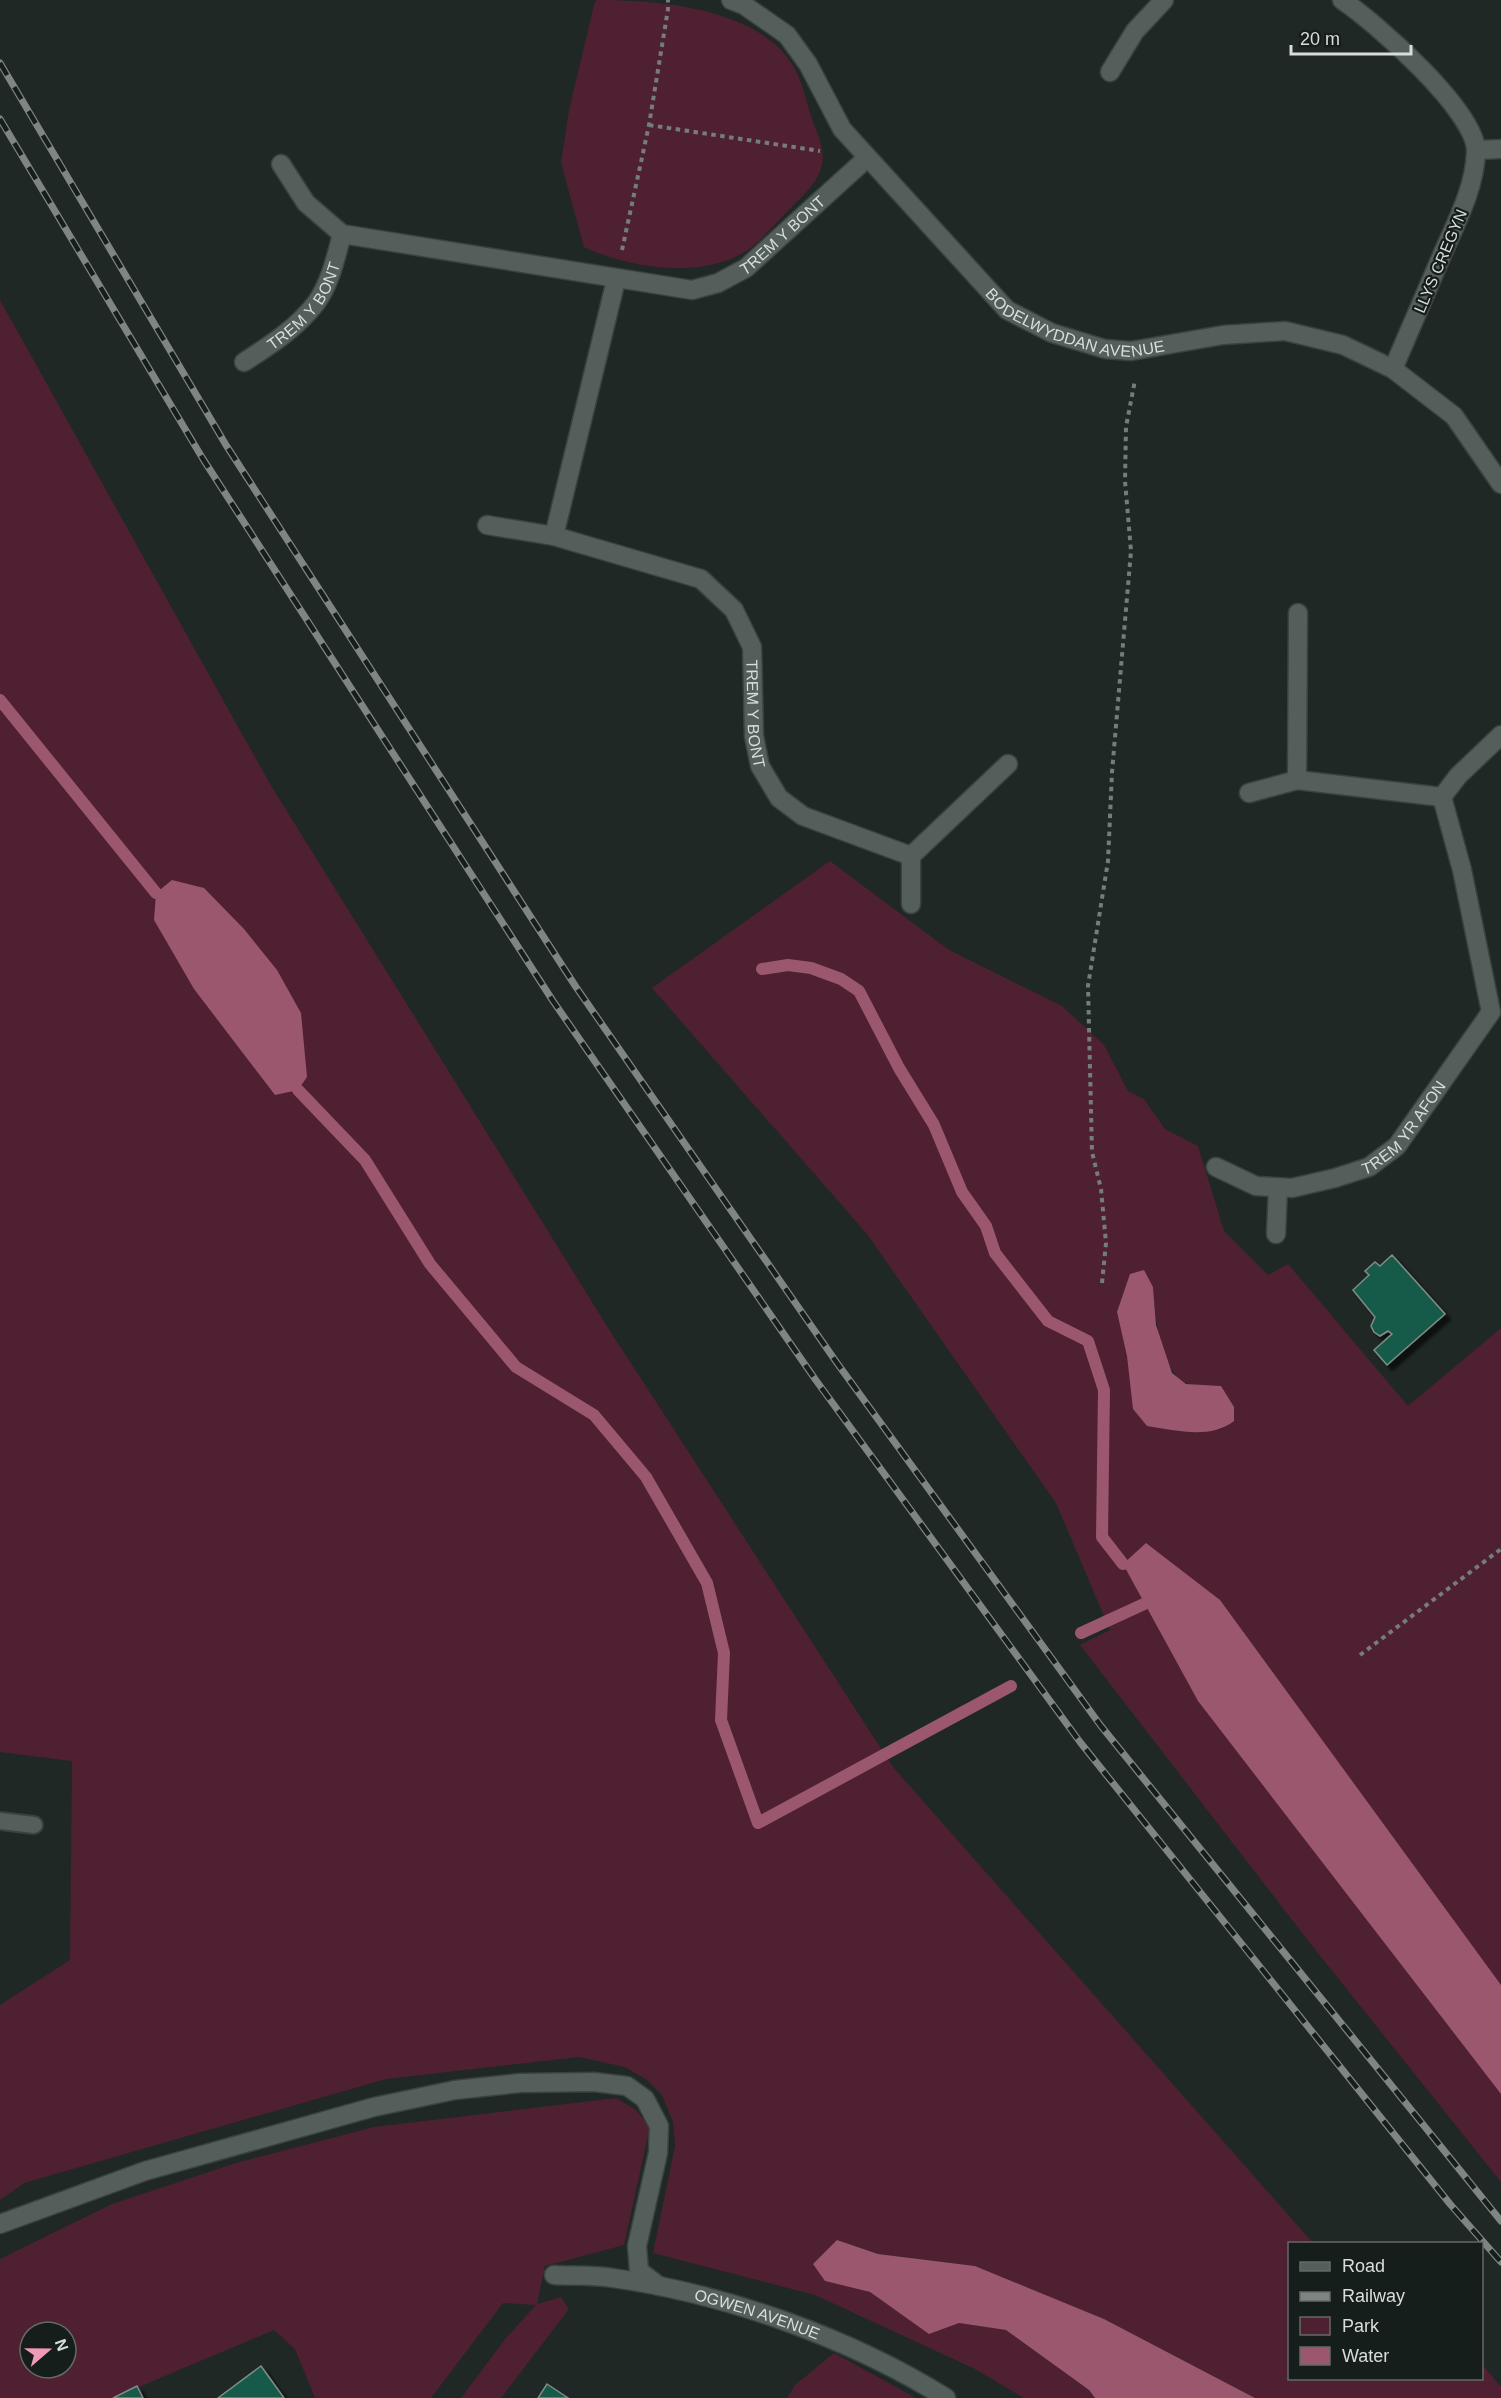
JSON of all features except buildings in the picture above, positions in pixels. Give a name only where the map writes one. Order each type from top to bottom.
[{"type":"street","name":"BODELWYDDAN AVENUE","points":[[730,0],[744,5],[787,34],[808,64],[842,129],[1007,310],[1063,336],[1106,349],[1141,350],[1223,334],[1285,331],[1343,345],[1393,369],[1454,416],[1501,484]]},
{"type":"street","points":[[1110,72],[1135,31],[1164,0]]},
{"type":"street","points":[[1342,0],[1365,16],[1441,88],[1462,118],[1476,150],[1501,148]]},
{"type":"street","name":"LLYS CREGYN","points":[[1393,369],[1467,196],[1476,150]]},
{"type":"street","name":"TREM Y BONT","points":[[244,362],[276,341],[316,303],[333,268],[342,234],[616,280],[692,290],[718,283],[746,268],[867,158]]},
{"type":"street","points":[[280,164],[306,203],[342,234]]},
{"type":"street","points":[[554,536],[616,280]]},
{"type":"street","name":"TREM Y BONT","points":[[487,525],[554,536],[701,579],[734,610],[752,647],[754,736],[760,766],[779,798],[804,816],[911,856]]},
{"type":"street","points":[[1297,780],[1298,613]]},
{"type":"street","points":[[1249,793],[1297,780],[1442,797],[1458,776],[1501,735]]},
{"type":"street","points":[[911,904],[911,856],[1008,764]]},
{"type":"street","name":"TREM YR AFON","points":[[1216,1167],[1256,1186],[1292,1188],[1325,1181],[1369,1167],[1397,1146],[1496,1013],[1442,797]]},
{"type":"street","points":[[1276,1234],[1278,1188]]},
{"type":"street","points":[[0,2224],[145,2171],[374,2107],[455,2090],[520,2083],[594,2082],[627,2086],[645,2099],[658,2126],[658,2153],[637,2246],[639,2271],[659,2286]]},
{"type":"street","name":"OGWEN AVENUE","points":[[554,2275],[611,2277],[659,2286],[741,2308],[837,2339],[921,2382],[946,2398]]},
{"type":"lane","points":[[0,1821],[34,1825]]},
{"type":"path","points":[[616,280],[649,125],[668,0]]},
{"type":"path","points":[[649,125],[867,158]]},
{"type":"path","points":[[1102,1283],[1106,1243],[1101,1189],[1092,1152],[1088,986],[1108,861],[1112,772],[1131,551],[1125,481],[1125,427],[1141,350]]},
{"type":"path","points":[[1360,1655],[1501,1549]]},
{"type":"green space","points":[[595,1],[650,2],[678,6],[734,20],[759,32],[780,49],[795,69],[821,145],[823,157],[820,171],[808,190],[762,238],[735,257],[715,264],[670,268],[624,261],[584,247],[561,163],[569,110]]},
{"type":"green space","points":[[0,300],[270,784],[610,1331],[893,1767],[1312,2242],[1288,2242],[1288,2380],[1483,2380],[1483,2365],[1501,2387],[1501,2398],[1255,2398],[1104,2319],[975,2266],[878,2254],[837,2240],[825,2281],[870,2292],[929,2333],[959,2323],[1006,2330],[1089,2390],[1095,2398],[1024,2398],[975,2369],[815,2295],[653,2253],[675,2146],[673,2122],[662,2095],[647,2080],[625,2067],[579,2057],[386,2079],[24,2183],[0,2200],[0,2005],[70,1960],[72,1761],[0,1752]]},
{"type":"green space","points":[[830,861],[949,950],[1062,1006],[1104,1045],[1128,1091],[1144,1099],[1165,1129],[1198,1146],[1224,1231],[1268,1275],[1288,1264],[1408,1406],[1501,1328],[1501,2182],[1306,1938],[1080,1645],[1110,1630],[1056,1503],[867,1234],[652,988]],"holes":[[[1153,1287],[1157,1325],[1169,1365],[1187,1384],[1221,1386],[1223,1429],[1194,1432],[1147,1426],[1117,1312]]]},
{"type":"green space","points":[[616,2098],[636,2110],[650,2127],[624,2245],[545,2266],[537,2304],[561,2297],[569,2309],[501,2398],[461,2398],[506,2338],[536,2305],[503,2303],[431,2398],[315,2398],[295,2349],[274,2330],[113,2398],[0,2398],[0,2259],[112,2204],[236,2163],[374,2127]]},
{"type":"green space","points":[[834,2353],[916,2398],[787,2398],[795,2385]]},
{"type":"water","points":[[172,880],[204,888],[244,929],[277,970],[301,1013],[307,1077],[298,1090],[275,1095],[194,989],[154,920],[156,893]]},
{"type":"water","points":[[1144,1270],[1153,1287],[1156,1325],[1172,1373],[1186,1384],[1221,1386],[1234,1407],[1234,1421],[1225,1427],[1192,1432],[1147,1426],[1133,1409],[1127,1356],[1117,1312],[1130,1274]]},
{"type":"water","points":[[1146,1543],[1220,1600],[1501,1985],[1501,2094],[1198,1701],[1123,1564]]},
{"type":"water","points":[[837,2240],[878,2254],[975,2266],[1104,2319],[1255,2398],[1095,2398],[1089,2390],[1006,2330],[959,2323],[929,2334],[870,2292],[825,2281],[813,2264]]},
{"type":"waterway","points":[[0,700],[156,893]]},
{"type":"waterway","points":[[762,969],[788,965],[811,968],[841,979],[859,991],[899,1068],[934,1125],[962,1192],[986,1226],[995,1253],[1048,1321],[1088,1341],[1104,1390],[1102,1537],[1123,1564]]},
{"type":"waterway","points":[[298,1090],[365,1160],[430,1264],[516,1367],[594,1415],[646,1477],[707,1583],[724,1653],[721,1720],[758,1823],[1011,1686]]},
{"type":"waterway","points":[[1081,1633],[1144,1604]]},
{"type":"railway","points":[[0,63],[226,445],[576,987],[837,1363],[1101,1726],[1501,2221]]},
{"type":"railway","points":[[0,119],[203,459],[553,1001],[815,1379],[1080,1742],[1450,2204],[1501,2262]]}]
